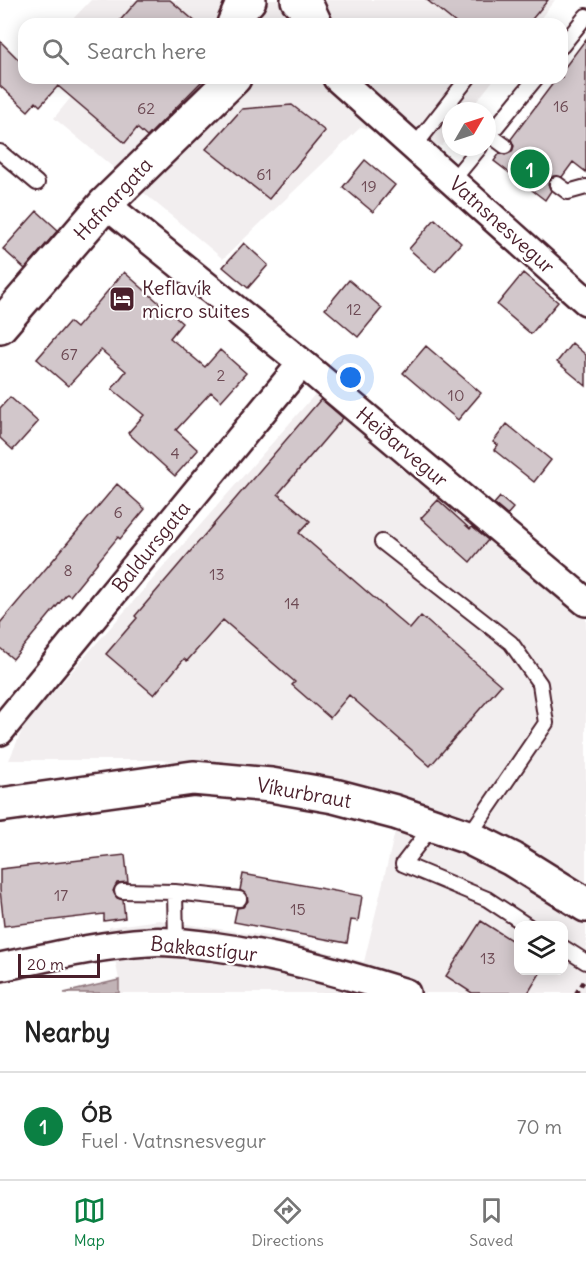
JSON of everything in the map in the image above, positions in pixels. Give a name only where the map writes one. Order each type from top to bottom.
[{"type":"street","name":"Hafnargata","points":[[0,326],[105,204],[228,84]]},
{"type":"street","name":"Vatnsnesvegur","points":[[344,84],[586,301]]},
{"type":"street","name":"Heiðarvegur","points":[[105,204],[302,363],[586,602]]},
{"type":"street","name":"Baldursgata","points":[[0,731],[302,363]]},
{"type":"street","name":"Víkurbraut","points":[[0,805],[193,778],[271,785],[334,796],[395,812],[468,837],[512,859],[586,905]]},
{"type":"street","name":"Bakkastígur","points":[[0,967],[81,950],[149,942],[176,942],[259,953],[351,976],[406,993]]},
{"type":"lane","points":[[568,38],[586,16]]},
{"type":"lane","points":[[414,147],[463,84]]},
{"type":"lane","points":[[496,126],[531,84]]},
{"type":"lane","points":[[496,141],[505,146]]},
{"type":"lane","points":[[0,152],[37,183]]},
{"type":"lane","points":[[453,181],[473,156]]},
{"type":"lane","points":[[557,184],[568,192],[586,187]]},
{"type":"lane","points":[[382,542],[512,643],[540,684],[546,723],[468,837]]},
{"type":"lane","points":[[433,825],[403,864],[487,899],[520,921]]},
{"type":"lane","points":[[122,891],[175,892],[239,899]]},
{"type":"lane","points":[[175,892],[176,942]]},
{"type":"lane","points":[[568,951],[586,962]]},
{"type":"path","points":[[576,993],[581,985]]},
{"type":"shaded area","points":[[91,0],[555,0],[541,18],[74,18]]},
{"type":"shaded area","points":[[82,84],[490,84],[476,102],[442,102],[442,146],[361,127],[223,259],[54,118]]},
{"type":"shaded area","points":[[317,392],[586,617],[586,993],[119,993],[119,980],[109,927],[159,920],[267,936],[364,962],[403,798],[270,769],[158,760],[9,760],[24,726]]},
{"type":"shaded area","points":[[119,980],[119,993],[64,993]]},
{"type":"building","points":[[138,0],[170,0],[191,18],[122,18]]},
{"type":"building","points":[[427,0],[548,0],[533,18],[450,18]]},
{"type":"building","points":[[586,39],[586,172],[573,162],[562,177],[553,176],[548,184],[551,191],[545,200],[494,161],[500,153],[505,155],[512,152],[514,146],[511,139],[552,84],[568,84],[568,63]]},
{"type":"building","points":[[0,41],[18,59],[18,84],[199,84],[147,137],[137,128],[125,143],[58,86],[40,106],[36,102],[28,111],[0,86]]},
{"type":"building","points":[[292,105],[325,131],[269,199],[206,149],[242,109]]},
{"type":"building","points":[[365,160],[395,185],[373,212],[343,187]]},
{"type":"building","points":[[37,211],[58,230],[25,269],[3,249]]},
{"type":"building","points":[[435,219],[461,243],[435,272],[409,249]]},
{"type":"building","points":[[244,243],[268,265],[248,288],[223,267]]},
{"type":"building","points":[[124,272],[182,323],[170,338],[205,367],[220,350],[246,373],[221,401],[211,392],[176,430],[198,450],[175,476],[128,433],[144,415],[112,389],[126,371],[101,350],[68,386],[37,359],[69,322],[76,328]]},
{"type":"building","points":[[523,273],[558,302],[531,334],[497,305]]},
{"type":"building","points":[[349,280],[382,308],[358,337],[325,309]]},
{"type":"building","points":[[572,343],[586,355],[586,386],[557,362]]},
{"type":"building","points":[[426,346],[481,393],[458,420],[403,373]]},
{"type":"building","points":[[10,397],[38,422],[13,450],[0,438],[0,408]]},
{"type":"building","points":[[321,399],[343,418],[278,494],[310,521],[299,533],[410,629],[421,616],[501,685],[430,766],[349,695],[330,718],[292,685],[295,682],[223,620],[187,661],[184,659],[154,695],[106,654],[137,618],[135,616]]},
{"type":"building","points":[[507,424],[551,460],[534,482],[494,450],[498,445],[493,442]]},
{"type":"building","points":[[117,484],[145,509],[120,539],[118,537],[70,596],[67,594],[13,659],[0,648],[0,623]]},
{"type":"building","points":[[500,497],[513,508],[507,515],[494,504]]},
{"type":"building","points":[[438,500],[470,529],[472,527],[488,540],[470,562],[421,518]]},
{"type":"building","points":[[125,855],[128,882],[117,883],[113,891],[117,898],[123,900],[125,918],[104,921],[104,914],[4,926],[0,869]]},
{"type":"building","points":[[243,874],[362,896],[358,921],[351,920],[347,943],[234,922],[237,908],[243,907],[248,901],[247,895],[240,890]]},
{"type":"building","points":[[481,921],[514,942],[514,975],[539,975],[528,993],[472,993],[446,976]]},
{"type":"place","name":"ÓB","points":[[530,169]]},
{"type":"place","name":"Keflavík micro suites","points":[[122,299]]}]
